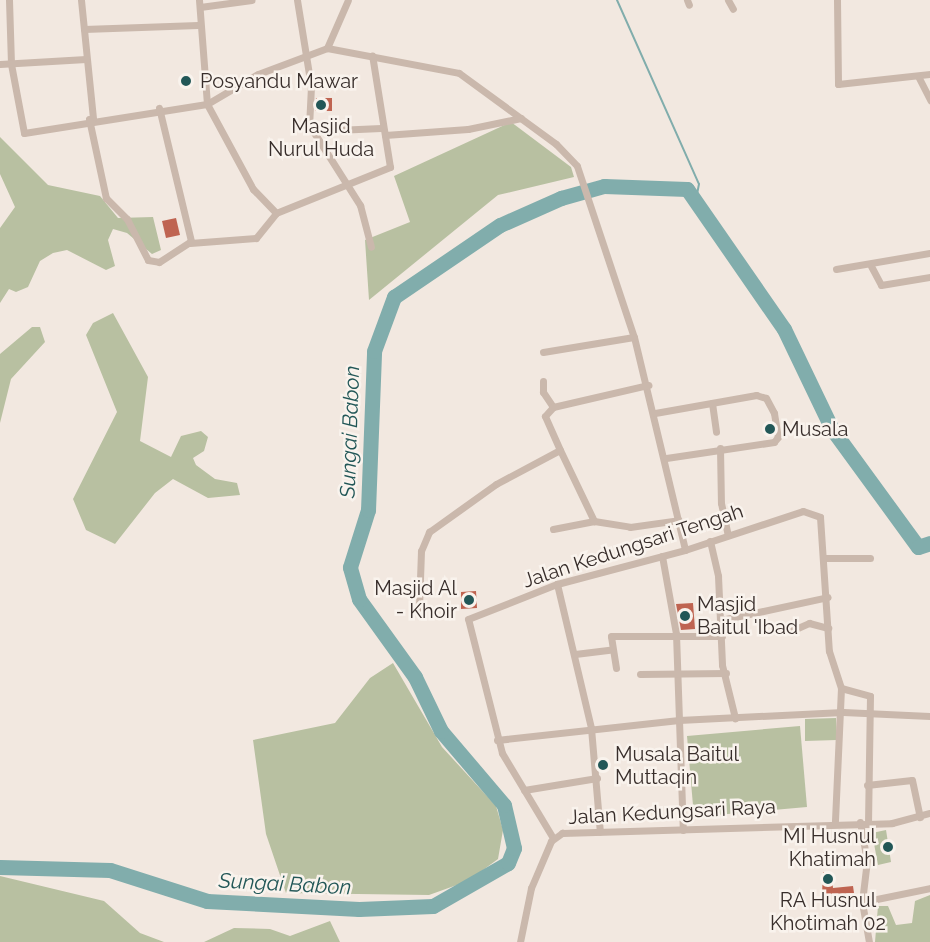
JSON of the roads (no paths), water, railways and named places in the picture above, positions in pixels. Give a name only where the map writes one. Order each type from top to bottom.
[{"type":"street","points":[[9,0],[11,64],[24,133],[159,108],[207,104],[308,54],[327,48],[459,73],[567,153],[581,176],[634,337],[666,458],[686,550]]},
{"type":"street","points":[[81,0],[91,119],[106,198],[127,219],[148,260],[165,261],[190,243],[256,238],[276,213],[390,167],[372,55]]},
{"type":"street","points":[[252,0],[199,3],[198,25],[207,104],[253,189],[276,213]]},
{"type":"street","points":[[297,0],[308,54],[308,100],[313,131],[344,186],[364,215],[371,247]]},
{"type":"street","points":[[327,48],[348,0]]},
{"type":"street","points":[[728,0],[733,9]]},
{"type":"street","points":[[837,0],[836,83],[919,78],[930,74]]},
{"type":"street","points":[[84,29],[198,25]]},
{"type":"street","points":[[0,64],[86,59]]},
{"type":"street","points":[[919,78],[930,100]]},
{"type":"street","points":[[159,108],[190,243]]},
{"type":"street","points":[[313,131],[383,132],[468,129],[521,118]]},
{"type":"street","points":[[836,269],[871,266],[905,254],[930,253]]},
{"type":"street","points":[[871,266],[881,285],[930,277]]},
{"type":"street","points":[[543,352],[634,337]]},
{"type":"street","points":[[543,381],[543,392],[553,407]]},
{"type":"street","points":[[594,520],[545,416],[553,407],[648,385]]},
{"type":"street","points":[[655,413],[756,395],[766,398],[774,413],[777,440],[666,458]]},
{"type":"street","points":[[712,403],[716,432]]},
{"type":"street","points":[[720,448],[721,503],[728,535]]},
{"type":"street","points":[[419,608],[421,551],[429,532],[502,480],[560,450]]},
{"type":"street","name":"Jalan Kedungsari Tengah","points":[[497,740],[467,622],[473,615],[557,584],[686,550],[803,511],[820,517],[825,558]]},
{"type":"street","points":[[554,529],[594,520],[630,526],[679,520]]},
{"type":"street","points":[[711,541],[726,673],[735,718]]},
{"type":"street","points":[[662,556],[676,634],[679,674],[682,830]]},
{"type":"street","points":[[836,822],[843,712],[841,688],[828,628],[825,558],[870,558]]},
{"type":"street","points":[[557,584],[591,728],[600,832]]},
{"type":"street","points":[[721,620],[828,597]]},
{"type":"street","points":[[791,631],[810,623],[828,628]]},
{"type":"street","points":[[616,668],[610,650],[611,636],[676,634],[722,636]]},
{"type":"street","points":[[574,654],[610,650]]},
{"type":"street","points":[[640,674],[726,673]]},
{"type":"street","points":[[841,688],[869,693],[864,822],[867,860],[862,903],[869,942]]},
{"type":"street","points":[[553,838],[497,740],[679,720],[870,711],[930,716]]},
{"type":"street","points":[[524,790],[597,778]]},
{"type":"street","points":[[867,785],[912,780],[920,817]]},
{"type":"street","name":"Jalan Kedungsari Raya","points":[[520,942],[531,888],[553,838],[600,832],[864,822],[920,817],[930,813]]},
{"type":"street","points":[[862,903],[930,888]]},
{"type":"waterway","points":[[617,0],[699,184],[696,200]]},
{"type":"waterway","name":"Sungai Babon","points":[[0,867],[110,870],[207,901],[359,909],[433,906],[508,863],[514,848],[504,805],[441,731],[415,677],[359,599],[350,567],[368,510],[374,351],[394,297],[500,225],[561,198],[604,186],[687,189],[784,329],[832,429],[918,547],[930,543]]},
{"type":"place","name":"Posyandu Mawar","points":[[186,81]]},
{"type":"place","name":"Masjid Nurul Huda","points":[[321,105]]},
{"type":"place","name":"Musala","points":[[770,429]]},
{"type":"place","name":"Masjid Al - Khoir","points":[[469,600]]},
{"type":"place","name":"Masjid Baitul 'Ibad","points":[[685,616]]},
{"type":"place","name":"Musala Baitul Muttaqin","points":[[603,765]]},
{"type":"place","name":"MI Husnul Khatimah","points":[[888,847]]},
{"type":"place","name":"RA Husnul Khotimah 02","points":[[828,879]]}]
